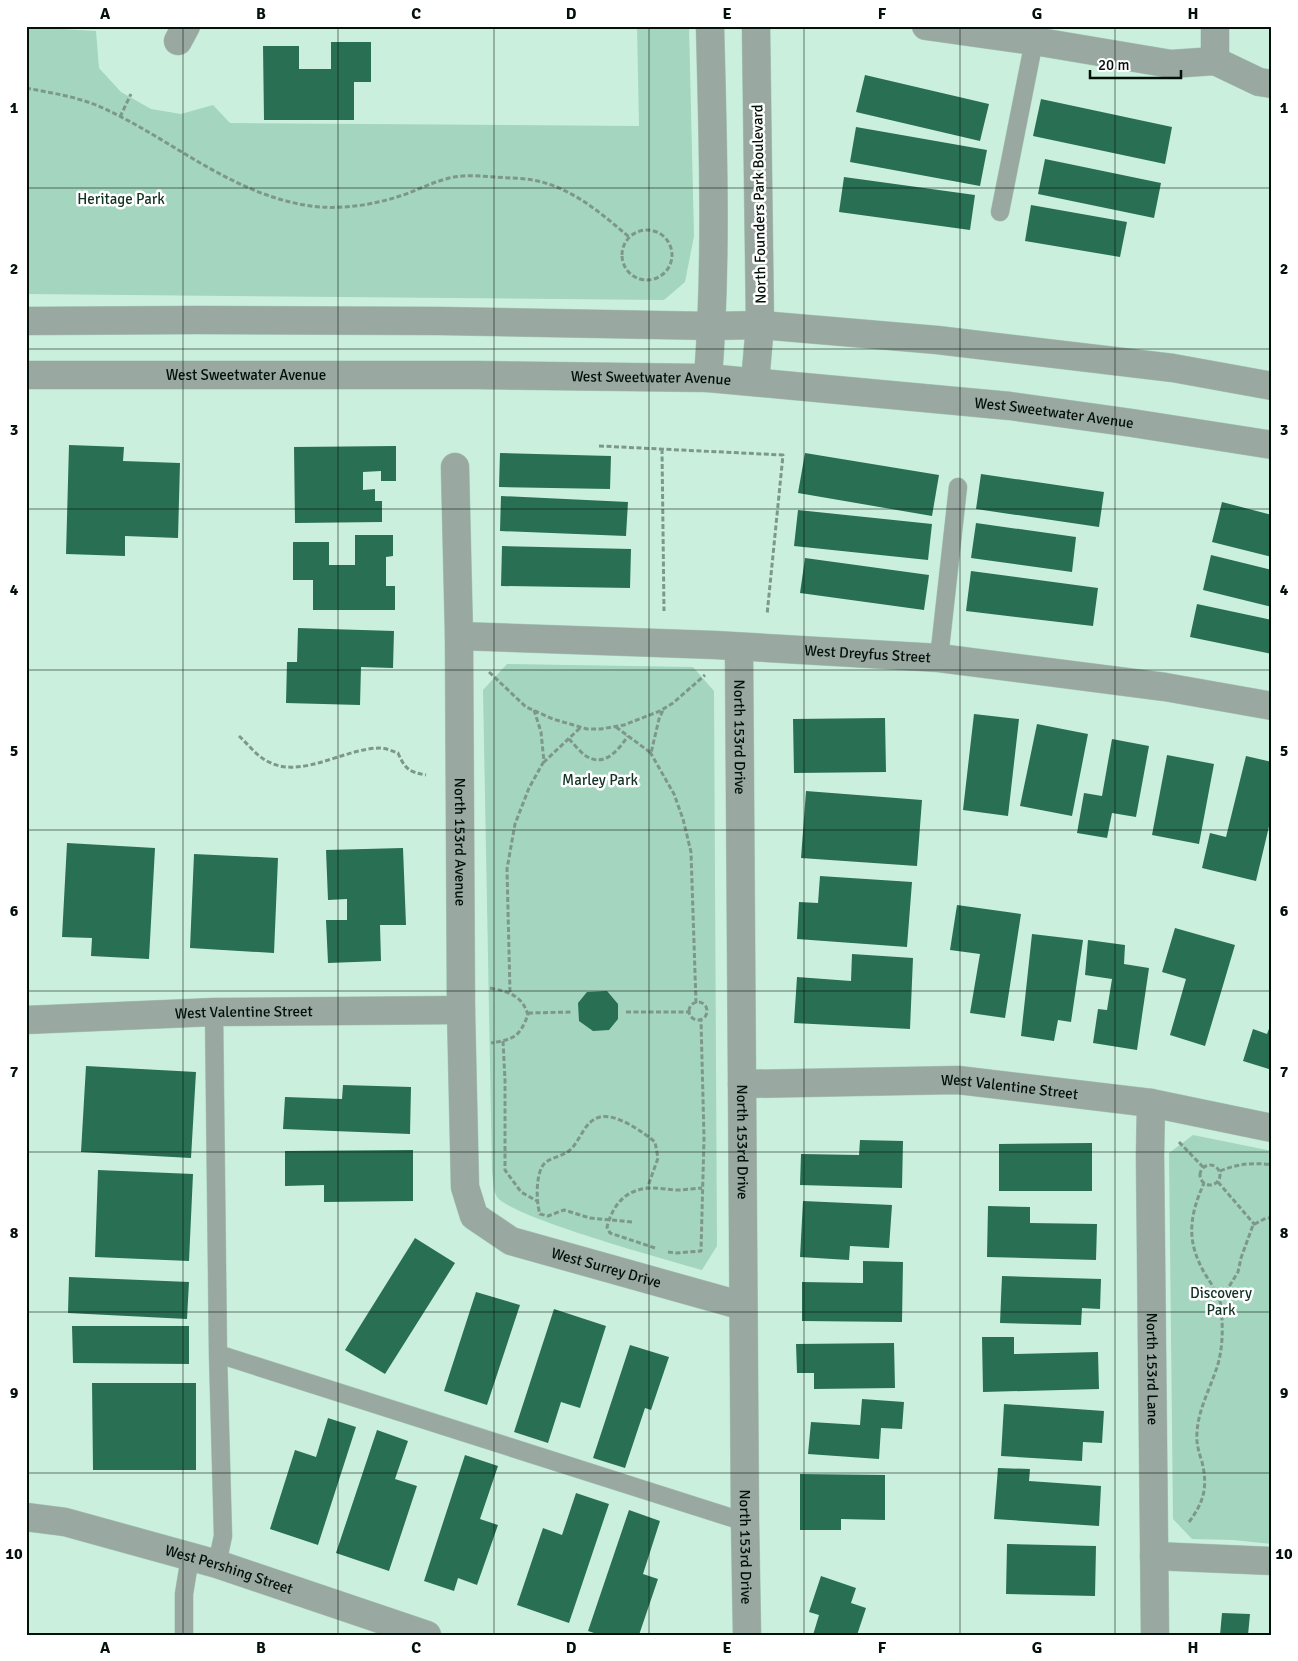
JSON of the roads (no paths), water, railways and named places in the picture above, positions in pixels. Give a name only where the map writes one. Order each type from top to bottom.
[{"type":"street","points":[[708,378],[712,326],[714,228],[710,26]]},
{"type":"street","name":"North Founders Park Boulevard","points":[[755,382],[760,325],[756,26]]},
{"type":"street","points":[[926,26],[1034,41],[1171,64],[1215,61],[1259,82],[1272,84]]},
{"type":"street","points":[[1215,26],[1215,61]]},
{"type":"street","points":[[26,321],[441,321],[712,326],[760,325],[937,340],[1173,368],[1272,386]]},
{"type":"street","name":"West Sweetwater Avenue","points":[[26,375],[476,375],[708,378],[1010,406],[1142,424],[1272,445]]},
{"type":"street","name":"North 153rd Avenue","points":[[455,467],[459,636],[461,1010],[465,1187],[474,1216]]},
{"type":"street","name":"West Dreyfus Street","points":[[459,636],[938,658],[1165,687],[1272,706]]},
{"type":"street","name":"North 153rd Drive","points":[[740,648],[743,1306],[747,1635]]},
{"type":"street","name":"West Valentine Street","points":[[26,1020],[214,1012],[461,1010]]},
{"type":"street","name":"West Valentine Street","points":[[742,1084],[958,1080],[1151,1103],[1272,1128]]},
{"type":"street","name":"North 153rd Lane","points":[[1151,1103],[1155,1635]]},
{"type":"street","name":"West Surrey Drive","points":[[474,1216],[510,1241],[743,1306]]},
{"type":"street","name":"West Pershing Street","points":[[26,1517],[65,1522],[217,1564],[399,1630],[428,1635]]},
{"type":"street","points":[[1154,1556],[1272,1562]]},
{"type":"lane","points":[[1000,212],[1034,41]]},
{"type":"lane","points":[[938,658],[958,487]]},
{"type":"lane","points":[[214,1012],[218,1354],[223,1536],[217,1564]]},
{"type":"lane","points":[[218,1354],[745,1522]]},
{"type":"lane","points":[[184,1635],[184,1594],[190,1557]]},
{"type":"park label","name":"Heritage Park","points":[[121,199]]},
{"type":"park label","name":"Marley Park","points":[[600,780]]},
{"type":"park label","name":"Discovery Park","points":[[1221,1302]]}]
